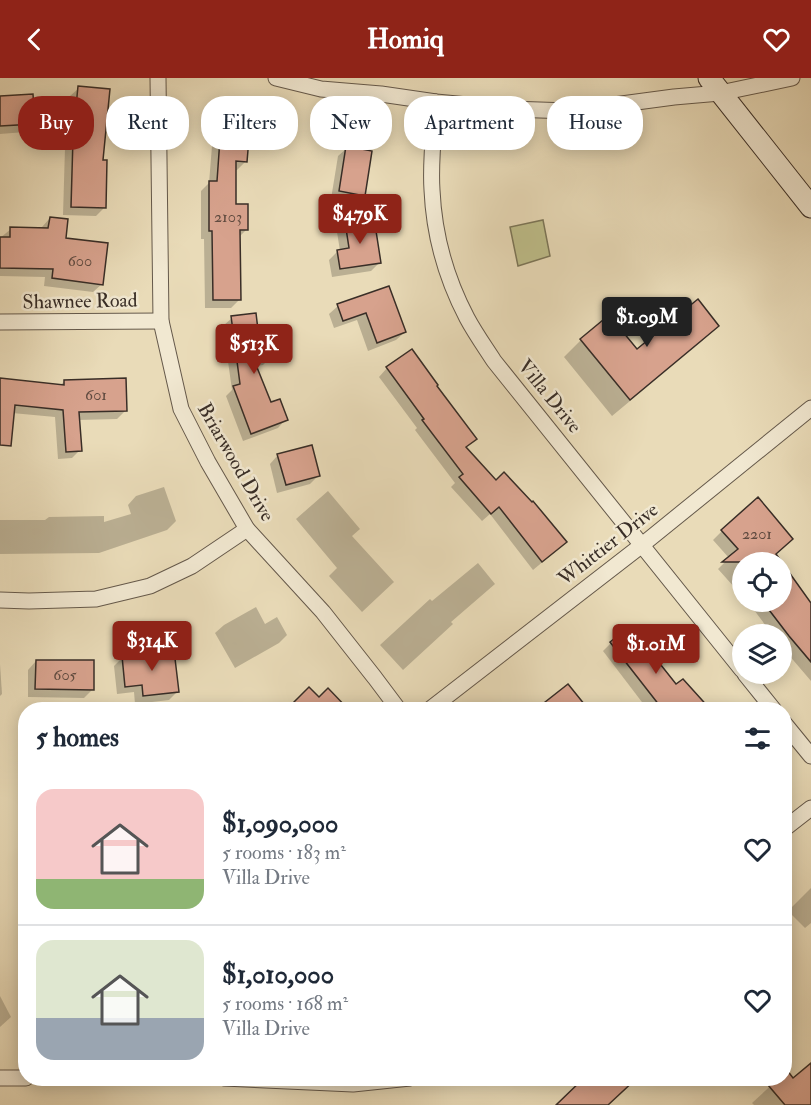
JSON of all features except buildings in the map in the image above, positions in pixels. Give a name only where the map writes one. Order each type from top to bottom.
[{"type":"main road","points":[[714,86],[811,207]]},
{"type":"street","name":"Briarwood Drive","points":[[158,78],[161,321],[181,409],[208,462],[247,529],[323,612],[393,702]]},
{"type":"street","points":[[276,78],[321,89],[404,97]]},
{"type":"street","points":[[535,110],[569,111],[674,97],[714,86],[792,78]]},
{"type":"street","name":"Villa Drive","points":[[434,150],[432,187],[437,238],[455,294],[468,320],[495,361],[732,657]]},
{"type":"street","name":"Shawnee Road","points":[[0,322],[161,321]]},
{"type":"street","name":"Whittier Drive","points":[[439,702],[642,545],[811,408]]},
{"type":"street","points":[[0,600],[96,599],[150,586],[192,566],[247,529]]},
{"type":"street","name":"Villa Drive","points":[[753,684],[768,702]]},
{"type":"street","points":[[792,733],[811,756]]},
{"type":"street","points":[[792,823],[811,808]]},
{"type":"street","points":[[0,1078],[18,1078]]},
{"type":"green space","points":[[543,220],[550,256],[518,266],[510,227]]}]
